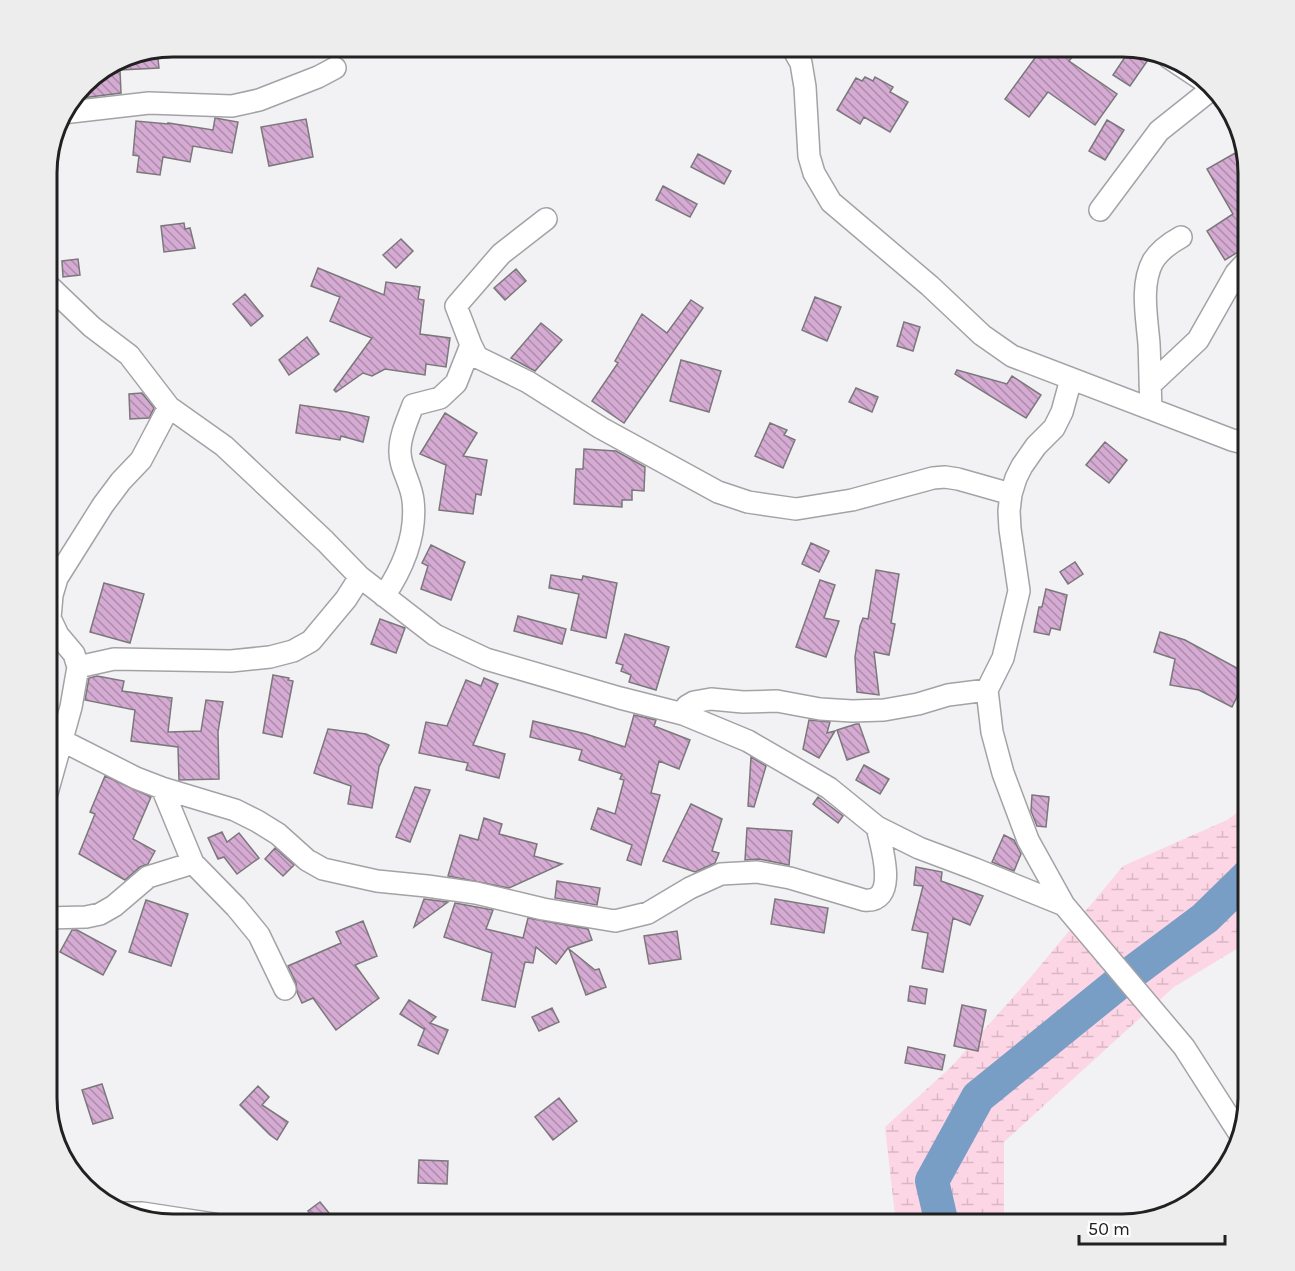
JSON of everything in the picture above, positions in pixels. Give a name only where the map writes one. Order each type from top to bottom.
[{"type":"street","points":[[798,57],[801,63],[805,87],[808,156],[814,173],[831,202],[923,279],[982,335],[1012,356],[1238,442]]},
{"type":"street","points":[[74,112],[149,103],[232,106],[259,100],[335,68]]},
{"type":"street","points":[[1100,210],[1159,131],[1207,94]]},
{"type":"street","points":[[546,219],[501,254],[456,306],[477,357],[528,382],[601,428],[718,492],[748,502],[796,509],[852,500],[933,478],[945,477],[1011,494]]},
{"type":"street","points":[[1151,409],[1147,280],[1152,262],[1167,245],[1181,237]]},
{"type":"street","points":[[1150,385],[1198,340],[1238,271]]},
{"type":"street","points":[[57,293],[93,327],[129,355],[169,407],[224,446],[360,577],[435,635],[486,660],[683,714],[758,747],[829,788],[878,827],[919,848],[1064,905]]},
{"type":"street","points":[[384,596],[405,561],[410,539],[413,500],[400,460],[400,448],[413,405],[440,398],[456,383],[471,345]]},
{"type":"street","points":[[1071,380],[1062,412],[1053,428],[1022,466],[1011,494],[1010,529],[1019,591],[1003,658],[987,690],[992,732],[1006,782],[1028,840],[1064,905],[1185,1047],[1235,1126]]},
{"type":"street","points":[[57,578],[102,505],[141,460],[169,407]]},
{"type":"street","points":[[78,667],[114,659],[231,661],[270,657],[293,651],[310,641],[346,598],[360,577]]},
{"type":"street","points":[[57,633],[74,654],[78,667],[71,707],[57,755]]},
{"type":"street","points":[[683,714],[687,706],[694,702],[711,699],[743,702],[777,701],[820,708],[862,711],[884,710],[918,704],[948,695],[987,690]]},
{"type":"street","points":[[61,740],[162,788],[242,814],[278,834],[307,860],[322,869],[376,881],[427,885],[476,893],[543,909],[615,921],[648,913],[690,888],[721,874],[757,872],[790,878],[864,900],[875,900],[880,897],[885,886],[886,870],[878,827]]},
{"type":"street","points":[[162,788],[193,863],[236,907],[259,935],[285,989]]},
{"type":"street","points":[[57,918],[86,918],[100,914],[114,906],[148,877],[193,863]]},
{"type":"green space","points":[[1238,812],[1238,948],[1174,987],[1004,1142],[1004,1214],[895,1214],[885,1127],[951,1067],[1030,978],[1123,866],[1227,820]]},
{"type":"building","points":[[1036,57],[1072,57],[1069,61],[1117,94],[1095,125],[1048,92],[1029,117],[1005,99]]},
{"type":"building","points":[[1125,57],[1148,60],[1130,86],[1113,75]]},
{"type":"building","points":[[158,58],[159,68],[121,70],[136,63]]},
{"type":"building","points":[[120,70],[121,93],[85,98],[108,76]]},
{"type":"building","points":[[865,77],[873,81],[875,77],[893,87],[890,92],[908,102],[890,132],[864,117],[860,124],[837,110],[856,78],[862,81]]},
{"type":"building","points":[[215,118],[238,122],[232,153],[193,146],[190,162],[163,157],[160,175],[137,172],[139,156],[133,155],[136,121],[213,130]]},
{"type":"building","points":[[306,119],[313,157],[269,166],[261,127]]},
{"type":"building","points":[[1107,120],[1124,130],[1105,160],[1089,151]]},
{"type":"building","points":[[1236,153],[1238,252],[1225,260],[1207,231],[1233,214],[1207,169]]},
{"type":"building","points":[[698,154],[731,171],[724,184],[691,167]]},
{"type":"building","points":[[663,186],[697,204],[690,217],[656,200]]},
{"type":"building","points":[[184,223],[185,229],[190,228],[195,248],[164,252],[161,226]]},
{"type":"building","points":[[401,239],[413,251],[396,268],[383,255]]},
{"type":"building","points":[[78,259],[80,275],[63,277],[62,261]]},
{"type":"building","points":[[318,268],[384,295],[386,282],[420,287],[418,299],[424,300],[420,334],[450,338],[446,367],[426,364],[425,375],[385,369],[372,376],[363,373],[336,392],[334,390],[372,338],[330,321],[340,297],[311,286]]},
{"type":"building","points":[[516,269],[526,281],[505,300],[494,288]]},
{"type":"building","points":[[245,294],[263,316],[251,326],[233,304]]},
{"type":"building","points":[[815,297],[841,307],[827,341],[802,330]]},
{"type":"building","points":[[691,300],[703,308],[624,423],[592,401],[618,363],[615,361],[642,314],[667,333]]},
{"type":"building","points":[[904,322],[920,327],[913,351],[897,346]]},
{"type":"building","points":[[541,323],[562,340],[535,371],[511,358]]},
{"type":"building","points":[[307,337],[319,354],[289,375],[279,360]]},
{"type":"building","points":[[681,360],[721,371],[709,412],[670,401]]},
{"type":"building","points":[[957,370],[1007,384],[1012,376],[1041,395],[1026,418],[955,374]]},
{"type":"building","points":[[856,388],[878,397],[872,412],[849,402]]},
{"type":"building","points":[[142,393],[154,408],[149,418],[130,419],[129,394]]},
{"type":"building","points":[[300,405],[369,417],[363,442],[341,436],[340,440],[296,433]]},
{"type":"building","points":[[445,413],[477,433],[463,456],[487,460],[481,495],[476,494],[473,514],[439,510],[446,465],[420,454]]},
{"type":"building","points":[[770,423],[787,430],[784,435],[795,440],[783,468],[755,456]]},
{"type":"building","points":[[1105,442],[1127,460],[1109,483],[1086,465]]},
{"type":"building","points":[[584,449],[616,451],[645,467],[644,491],[632,490],[632,500],[622,500],[622,507],[574,504],[576,469],[583,469]]},
{"type":"building","points":[[811,543],[829,551],[819,572],[802,564]]},
{"type":"building","points":[[431,545],[465,562],[451,600],[421,589],[428,566],[422,563]]},
{"type":"building","points":[[1075,562],[1083,574],[1068,584],[1060,572]]},
{"type":"building","points":[[876,570],[899,574],[891,623],[895,624],[889,655],[874,652],[879,695],[857,692],[855,657],[860,626],[863,618],[868,619]]},
{"type":"building","points":[[551,575],[582,580],[583,576],[617,583],[606,638],[571,630],[579,594],[549,588]]},
{"type":"building","points":[[820,580],[835,585],[824,618],[839,621],[826,657],[796,647]]},
{"type":"building","points":[[104,583],[144,594],[130,643],[90,632]]},
{"type":"building","points":[[1046,589],[1067,595],[1060,630],[1051,628],[1049,635],[1034,632],[1039,607],[1042,607]]},
{"type":"building","points":[[518,616],[566,629],[562,644],[514,631]]},
{"type":"building","points":[[380,619],[405,628],[396,653],[371,644]]},
{"type":"building","points":[[1160,632],[1185,640],[1238,669],[1238,695],[1232,707],[1199,690],[1170,685],[1175,659],[1154,652]]},
{"type":"building","points":[[625,634],[669,647],[656,690],[629,682],[631,675],[621,671],[623,665],[616,663]]},
{"type":"building","points":[[273,675],[293,681],[282,737],[263,733]]},
{"type":"building","points":[[97,676],[124,681],[122,691],[172,698],[168,732],[201,731],[206,700],[223,702],[218,732],[219,779],[179,780],[178,747],[131,741],[135,710],[85,700],[89,678]]},
{"type":"building","points":[[484,678],[498,684],[473,745],[505,754],[499,778],[466,770],[468,763],[419,753],[426,722],[447,726],[466,680],[481,686]]},
{"type":"building","points":[[634,715],[656,720],[654,726],[690,740],[679,769],[659,761],[651,793],[660,795],[641,865],[627,860],[632,845],[591,829],[598,808],[615,814],[624,780],[620,779],[622,774],[579,760],[582,750],[530,737],[533,721],[586,734],[625,747]]},
{"type":"building","points":[[809,720],[830,722],[827,733],[835,731],[819,758],[803,749]]},
{"type":"building","points":[[859,724],[869,752],[847,760],[837,730]]},
{"type":"building","points":[[328,729],[366,734],[389,745],[379,767],[372,808],[348,804],[351,786],[314,773]]},
{"type":"building","points":[[751,757],[766,766],[754,807],[748,806]]},
{"type":"building","points":[[864,765],[889,779],[880,794],[856,780]]},
{"type":"building","points":[[105,776],[151,797],[133,839],[155,851],[148,864],[140,867],[125,880],[79,854],[95,814],[90,812]]},
{"type":"building","points":[[415,787],[430,790],[410,842],[396,837]]},
{"type":"building","points":[[1032,795],[1049,797],[1046,827],[1037,826],[1031,811]]},
{"type":"building","points":[[818,797],[843,816],[838,823],[813,804]]},
{"type":"building","points":[[691,804],[722,819],[712,851],[719,853],[715,863],[695,872],[663,861]]},
{"type":"building","points":[[484,818],[502,824],[499,834],[537,844],[534,856],[562,864],[509,888],[448,876],[460,835],[478,840]]},
{"type":"building","points":[[747,828],[792,831],[789,865],[759,859],[745,860]]},
{"type":"building","points":[[222,832],[227,842],[239,833],[259,858],[237,874],[224,857],[218,859],[208,838]]},
{"type":"building","points":[[1004,835],[1014,840],[1021,854],[1014,871],[992,862]]},
{"type":"building","points":[[275,848],[294,865],[283,876],[265,859]]},
{"type":"building","points":[[916,867],[942,872],[941,881],[983,896],[970,925],[953,918],[943,972],[922,968],[928,933],[912,930],[923,886],[914,885]]},
{"type":"building","points":[[557,881],[600,888],[597,905],[555,898]]},
{"type":"building","points":[[424,899],[448,902],[414,927]]},
{"type":"building","points":[[775,899],[828,908],[824,933],[771,924]]},
{"type":"building","points":[[146,900],[188,914],[171,966],[129,952]]},
{"type":"building","points":[[455,903],[493,910],[486,929],[523,938],[528,918],[588,929],[592,940],[568,948],[556,964],[536,947],[533,963],[525,962],[515,1007],[482,1000],[492,953],[444,937]]},
{"type":"building","points":[[363,921],[377,956],[355,965],[379,998],[336,1030],[313,998],[302,1003],[288,966],[341,943],[336,932]]},
{"type":"building","points":[[72,930],[77,930],[116,951],[103,975],[60,952]]},
{"type":"building","points":[[677,931],[681,959],[649,964],[644,936]]},
{"type":"building","points":[[569,949],[595,970],[599,969],[606,987],[586,995]]},
{"type":"building","points":[[910,986],[927,989],[925,1004],[908,1001]]},
{"type":"building","points":[[409,1000],[436,1017],[430,1023],[448,1030],[438,1054],[418,1045],[425,1028],[400,1014]]},
{"type":"building","points":[[962,1005],[986,1010],[978,1051],[954,1046]]},
{"type":"building","points":[[552,1008],[559,1022],[539,1031],[532,1017]]},
{"type":"building","points":[[908,1047],[945,1055],[942,1070],[905,1063]]},
{"type":"building","points":[[102,1084],[113,1118],[93,1124],[82,1090]]},
{"type":"building","points":[[258,1086],[269,1097],[262,1105],[288,1122],[277,1140],[240,1105]]},
{"type":"building","points":[[559,1098],[577,1121],[553,1140],[535,1117]]},
{"type":"building","points":[[419,1160],[448,1161],[447,1184],[418,1183]]},
{"type":"building","points":[[320,1202],[330,1214],[310,1214],[308,1211]]},
{"type":"waterway","points":[[940,1214],[932,1181],[978,1097],[1126,977],[1205,918],[1238,886]]}]
